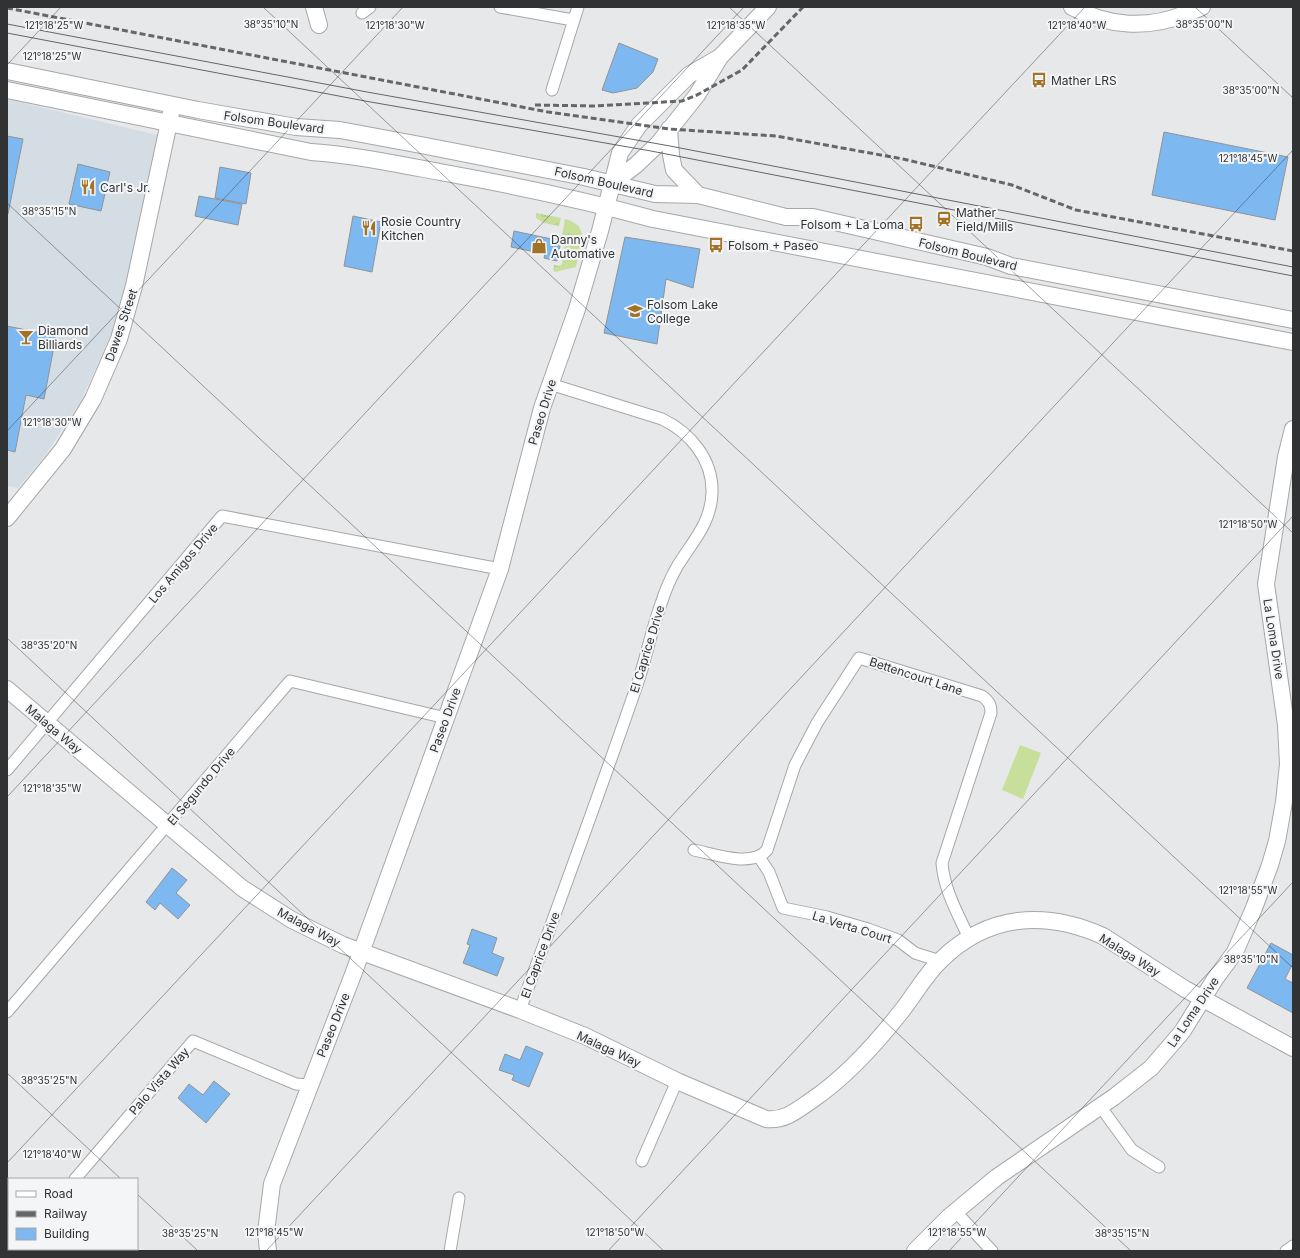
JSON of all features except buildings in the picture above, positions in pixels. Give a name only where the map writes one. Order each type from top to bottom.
[{"type":"street","points":[[314,7],[319,25]]},
{"type":"street","points":[[500,7],[574,20]]},
{"type":"street","points":[[552,90],[578,7]]},
{"type":"street","points":[[611,184],[636,165],[658,144],[697,95],[720,57],[768,7]]},
{"type":"street","points":[[1072,7],[1093,17],[1107,21],[1139,24],[1176,18],[1202,7]]},
{"type":"street","name":"Paseo Drive","points":[[268,1251],[266,1232],[272,1184],[361,952],[500,569],[532,444],[550,384],[577,309],[620,153],[639,125],[689,75],[720,57]]},
{"type":"street","name":"Folsom Boulevard","points":[[7,71],[296,127],[340,130],[519,164],[654,194],[698,195],[786,217],[813,218],[987,257],[1011,266],[1293,320]]},
{"type":"street","name":"Folsom Boulevard","points":[[7,90],[311,152],[350,156],[516,186],[653,219],[1293,342]]},
{"type":"street","name":"Dawes Street","points":[[7,518],[63,449],[93,399],[119,338],[134,286],[173,104]]},
{"type":"street","points":[[669,129],[674,170],[698,195]]},
{"type":"street","name":"El Caprice Drive","points":[[520,1010],[639,677],[660,604],[678,566],[706,523],[712,495],[712,485],[704,458],[693,442],[679,428],[662,419],[550,384]]},
{"type":"street","name":"La Loma Drive","points":[[915,1251],[956,1212],[1021,1159],[1134,1082],[1162,1056],[1182,1032],[1215,979],[1235,952],[1254,908],[1277,841],[1284,802],[1288,764],[1286,725],[1266,584],[1286,457],[1293,429]]},
{"type":"street","name":"Los Amigos Drive","points":[[7,770],[222,516],[500,569]]},
{"type":"street","name":"Bettencourt Lane","points":[[759,857],[767,850],[795,765],[817,723],[859,658],[982,696],[988,700],[991,707],[991,713],[942,863],[943,877],[947,889],[969,938]]},
{"type":"street","name":"El Segundo Drive","points":[[7,1012],[290,681],[446,718]]},
{"type":"street","name":"Malaga Way","points":[[7,690],[242,888],[292,920],[323,937],[520,1010],[585,1036],[677,1081],[766,1119],[776,1120],[787,1117],[825,1091],[871,1048],[940,961],[969,938],[993,926],[1013,920],[1040,921],[1075,926],[1103,936],[1165,976],[1293,1048]]},
{"type":"street","points":[[694,850],[747,860],[759,857]]},
{"type":"street","name":"La Verta Court","points":[[759,857],[769,872],[783,908],[827,917],[868,929],[898,940],[915,953],[940,961]]},
{"type":"street","name":"Palo Vista Way","points":[[76,1178],[193,1041],[296,1084],[309,1085]]},
{"type":"street","points":[[642,1161],[677,1081]]},
{"type":"street","points":[[1100,1106],[1132,1150],[1159,1167]]},
{"type":"street","points":[[450,1251],[459,1198]]},
{"type":"street","points":[[956,1212],[992,1251]]},
{"type":"street","points":[[1286,1251],[1293,1246]]},
{"type":"shaded area","points":[[7,99],[157,135],[131,270],[114,329],[80,402],[46,454],[18,488],[7,486]]},
{"type":"green space","points":[[536,213],[561,218],[559,226],[544,223],[536,218]]},
{"type":"green space","points":[[565,219],[579,226],[582,238],[581,244],[576,267],[555,272],[553,270],[554,265],[560,266],[562,264],[566,237],[562,236]]},
{"type":"green space","points":[[1020,745],[1041,753],[1023,799],[1002,790]]},
{"type":"tram line","points":[[7,24],[367,92],[670,146],[1293,267]]},
{"type":"tram line","points":[[7,33],[365,101],[651,151],[1293,276]]},
{"type":"railway","points":[[535,105],[595,106],[682,101],[697,95],[742,70],[803,7]]},
{"type":"railway","points":[[7,8],[548,112],[669,129],[776,136],[903,159],[1012,185],[1076,210],[1293,251]]},
{"type":"place","name":"Mather LRS","points":[[1039,80]]},
{"type":"place","name":"Carl's Jr.","points":[[88,187]]},
{"type":"place","name":"Mather Field/Mills","points":[[944,219]]},
{"type":"place","name":"Folsom + La Loma","points":[[916,224]]},
{"type":"place","name":"Rosie Country Kitchen","points":[[369,228]]},
{"type":"place","name":"Folsom + Paseo","points":[[716,245]]},
{"type":"place","name":"Danny's Automative","points":[[539,246]]},
{"type":"place","name":"Folsom Lake College","points":[[635,311]]},
{"type":"place","name":"Diamond Billiards","points":[[26,337]]}]
